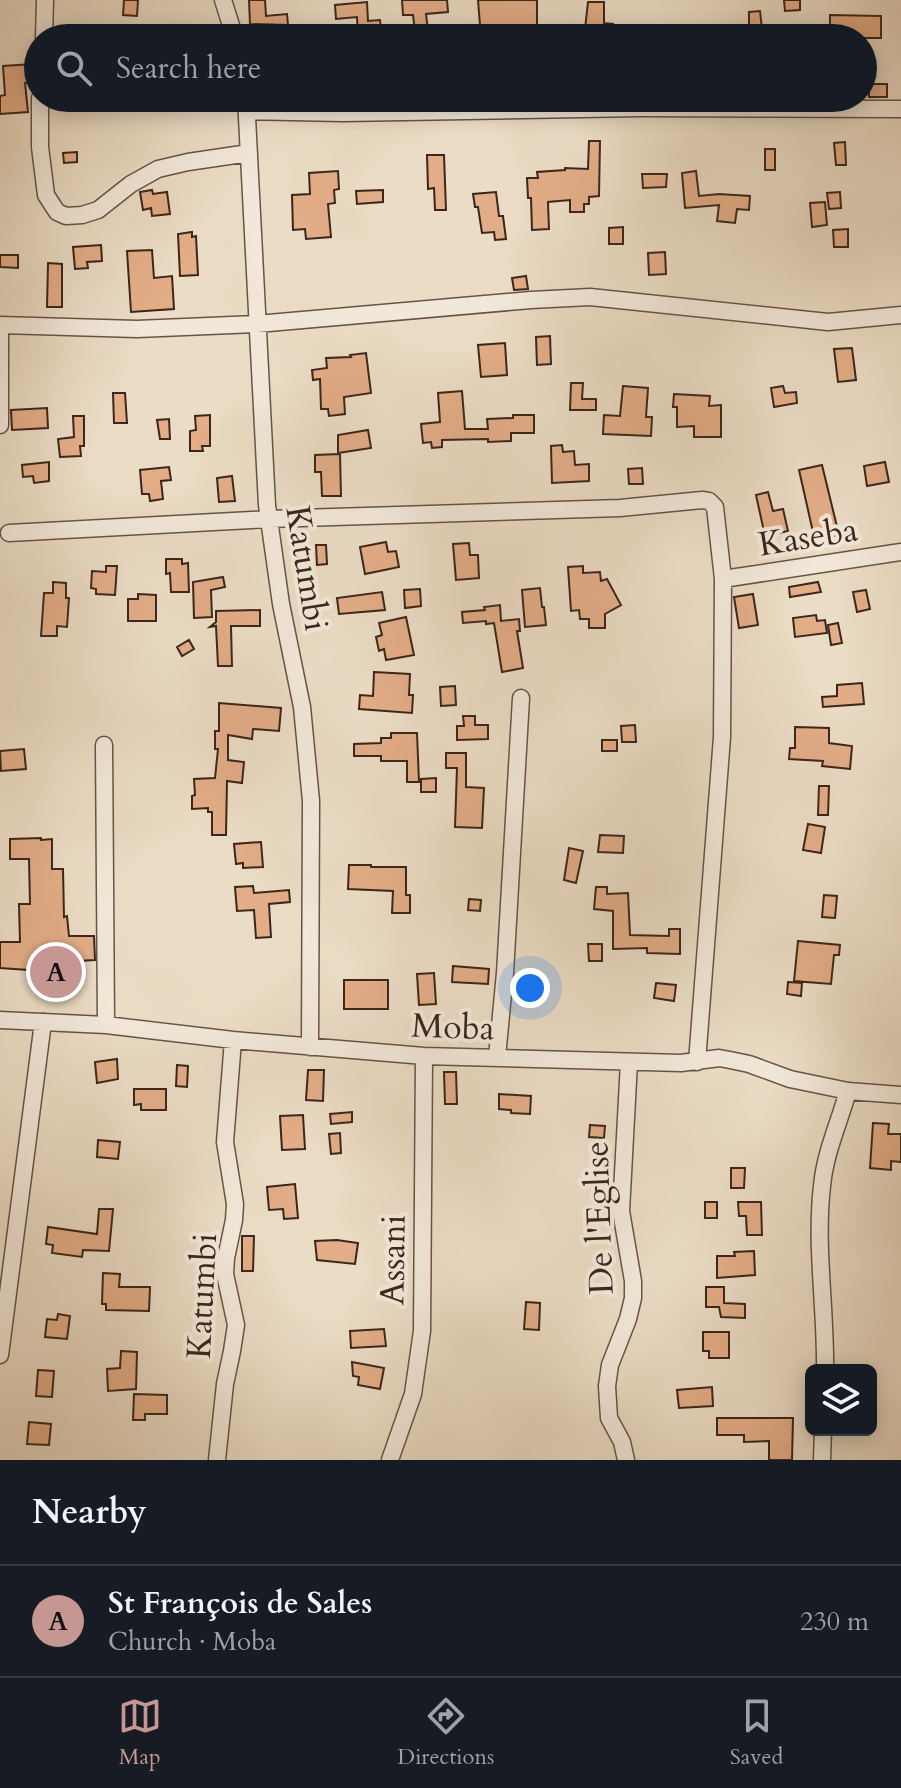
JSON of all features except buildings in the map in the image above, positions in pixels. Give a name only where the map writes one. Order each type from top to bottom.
[{"type":"street","points":[[44,24],[45,0]]},
{"type":"street","points":[[223,0],[231,24]]},
{"type":"street","points":[[877,109],[901,109]]},
{"type":"street","points":[[40,112],[40,147],[46,195],[57,212],[66,216],[98,210],[131,184],[158,169],[249,153]]},
{"type":"street","name":"Katumbi","points":[[247,112],[269,519],[281,604],[302,707],[311,801],[310,1047]]},
{"type":"street","points":[[332,112],[402,112]]},
{"type":"street","points":[[0,425],[0,325],[137,329],[257,324],[590,297],[828,322],[901,315]]},
{"type":"street","points":[[9,533],[269,519],[620,508],[709,501],[715,507],[723,579],[722,737],[697,1062]]},
{"type":"street","name":"Kaseba","points":[[723,579],[901,552]]},
{"type":"street","points":[[497,1057],[521,698]]},
{"type":"street","points":[[104,745],[106,1025]]},
{"type":"street","name":"Moba","points":[[0,1020],[106,1025],[233,1040],[424,1056],[629,1062],[697,1062],[719,1058],[749,1064],[790,1079],[848,1091],[901,1095]]},
{"type":"street","points":[[0,1355],[43,1022]]},
{"type":"street","name":"Katumbi","points":[[217,1460],[225,1384],[236,1325],[225,1274],[235,1204],[225,1142],[233,1040]]},
{"type":"street","name":"Assani","points":[[390,1460],[413,1394],[422,1331],[424,1056]]},
{"type":"street","name":"De l'Eglise","points":[[626,1460],[622,1442],[609,1418],[607,1386],[610,1365],[633,1298],[621,1211],[629,1062]]},
{"type":"street","points":[[825,1364],[820,1217],[822,1183],[828,1150],[848,1091]]},
{"type":"street","points":[[822,1460],[823,1436]]},
{"type":"place","name":"St François de Sales","points":[[56,972]]}]
